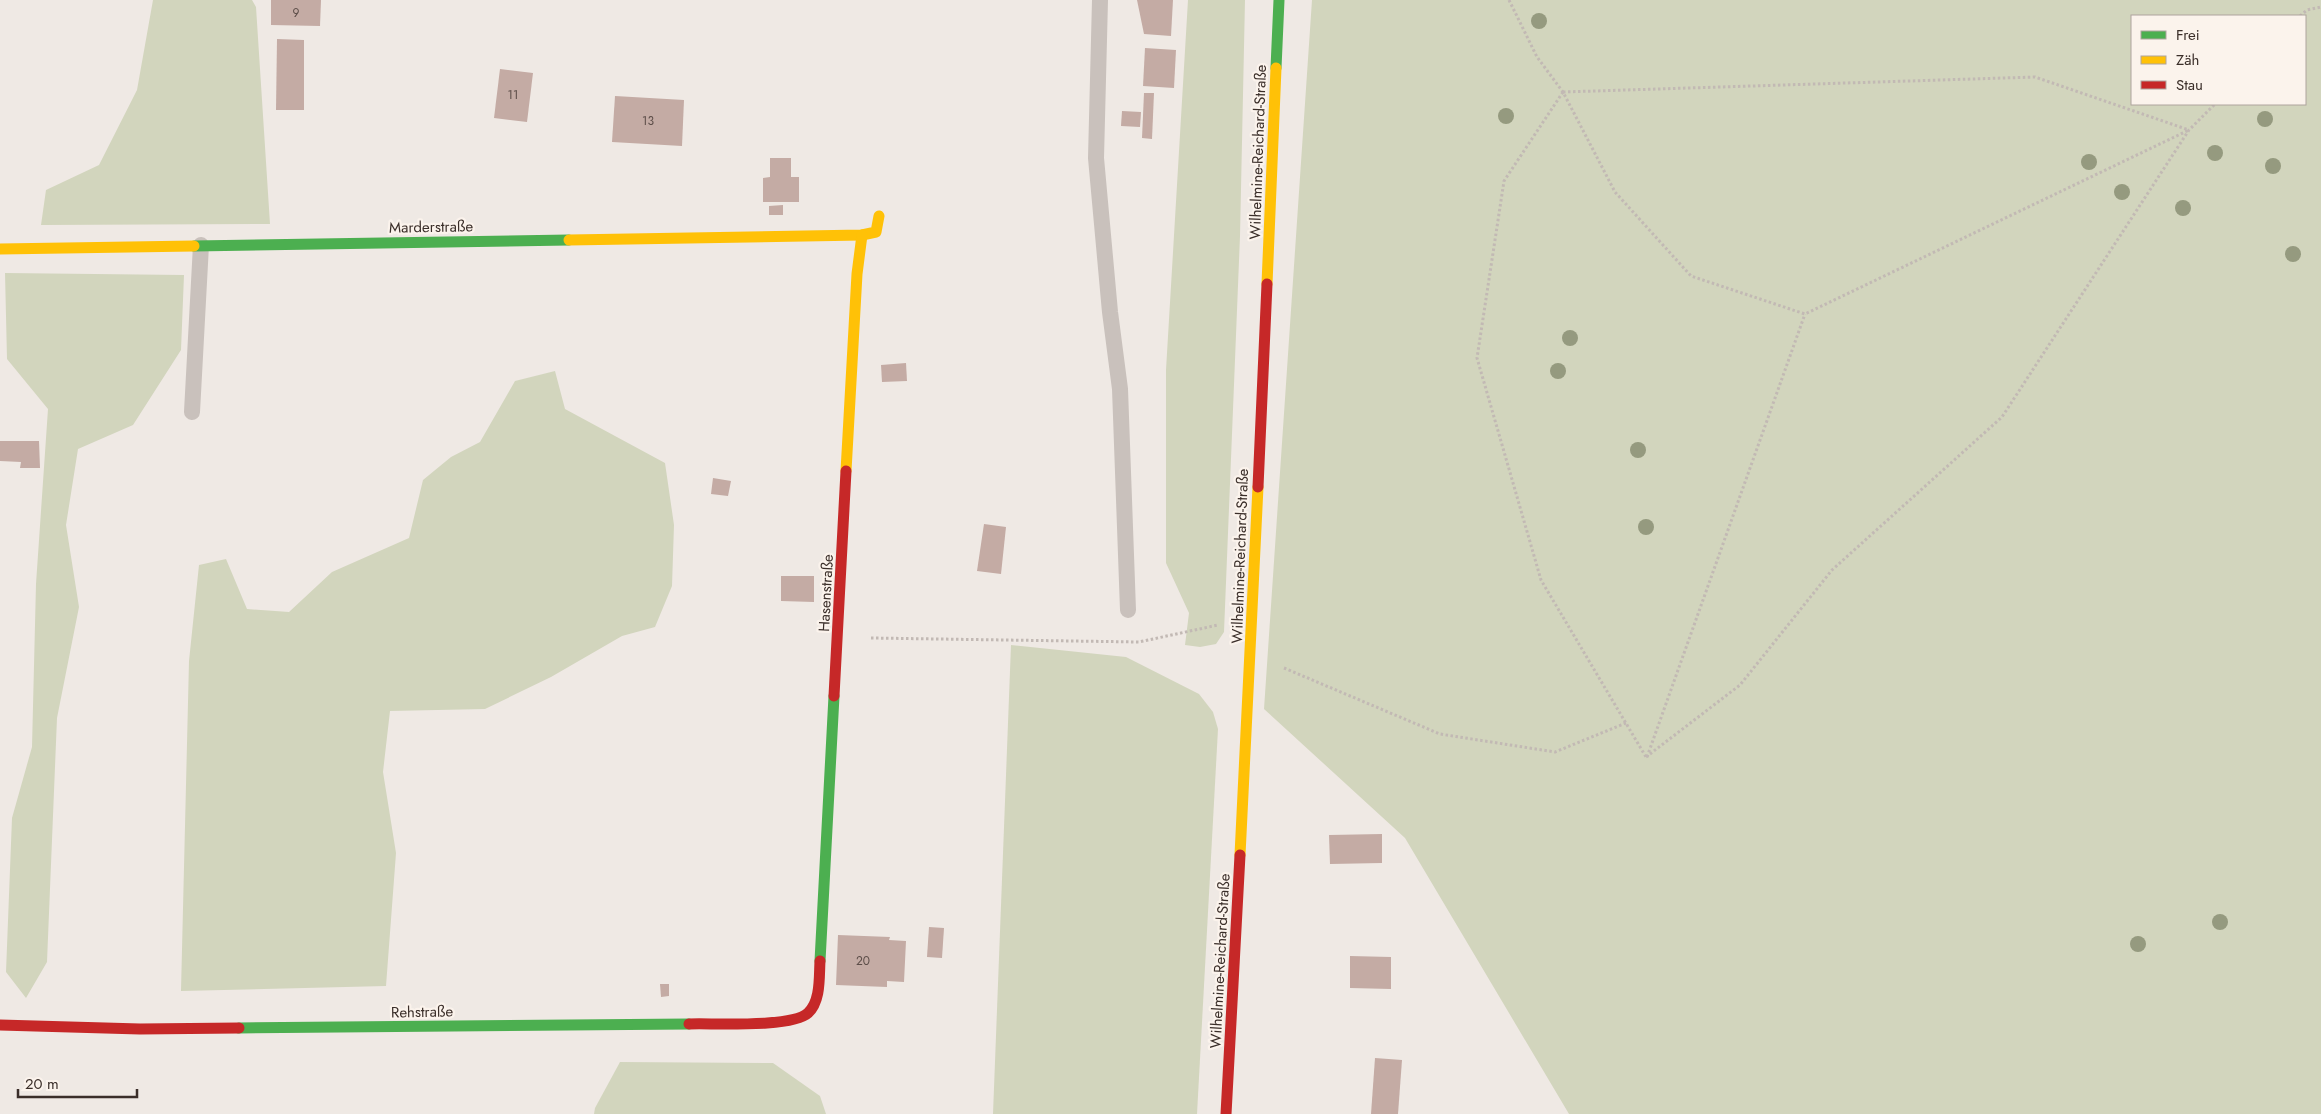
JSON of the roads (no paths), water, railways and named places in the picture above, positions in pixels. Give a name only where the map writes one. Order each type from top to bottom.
[{"type":"street","name":"Wilhelmine-Reichard-Straße","points":[[1226,1114],[1251,660],[1279,0]]},
{"type":"street","points":[[862,235],[876,232],[879,216]]},
{"type":"street","name":"Marderstraße","points":[[0,249],[862,235]]},
{"type":"street","name":"Hasenstraße","points":[[819,982],[857,274],[862,235]]},
{"type":"street","name":"Rehstraße","points":[[0,1026],[140,1029],[762,1023],[804,1018],[813,1009],[817,1001],[819,982]]},
{"type":"lane","points":[[1100,0],[1096,158],[1110,312],[1120,388],[1128,610]]},
{"type":"lane","points":[[192,412],[201,245]]}]
